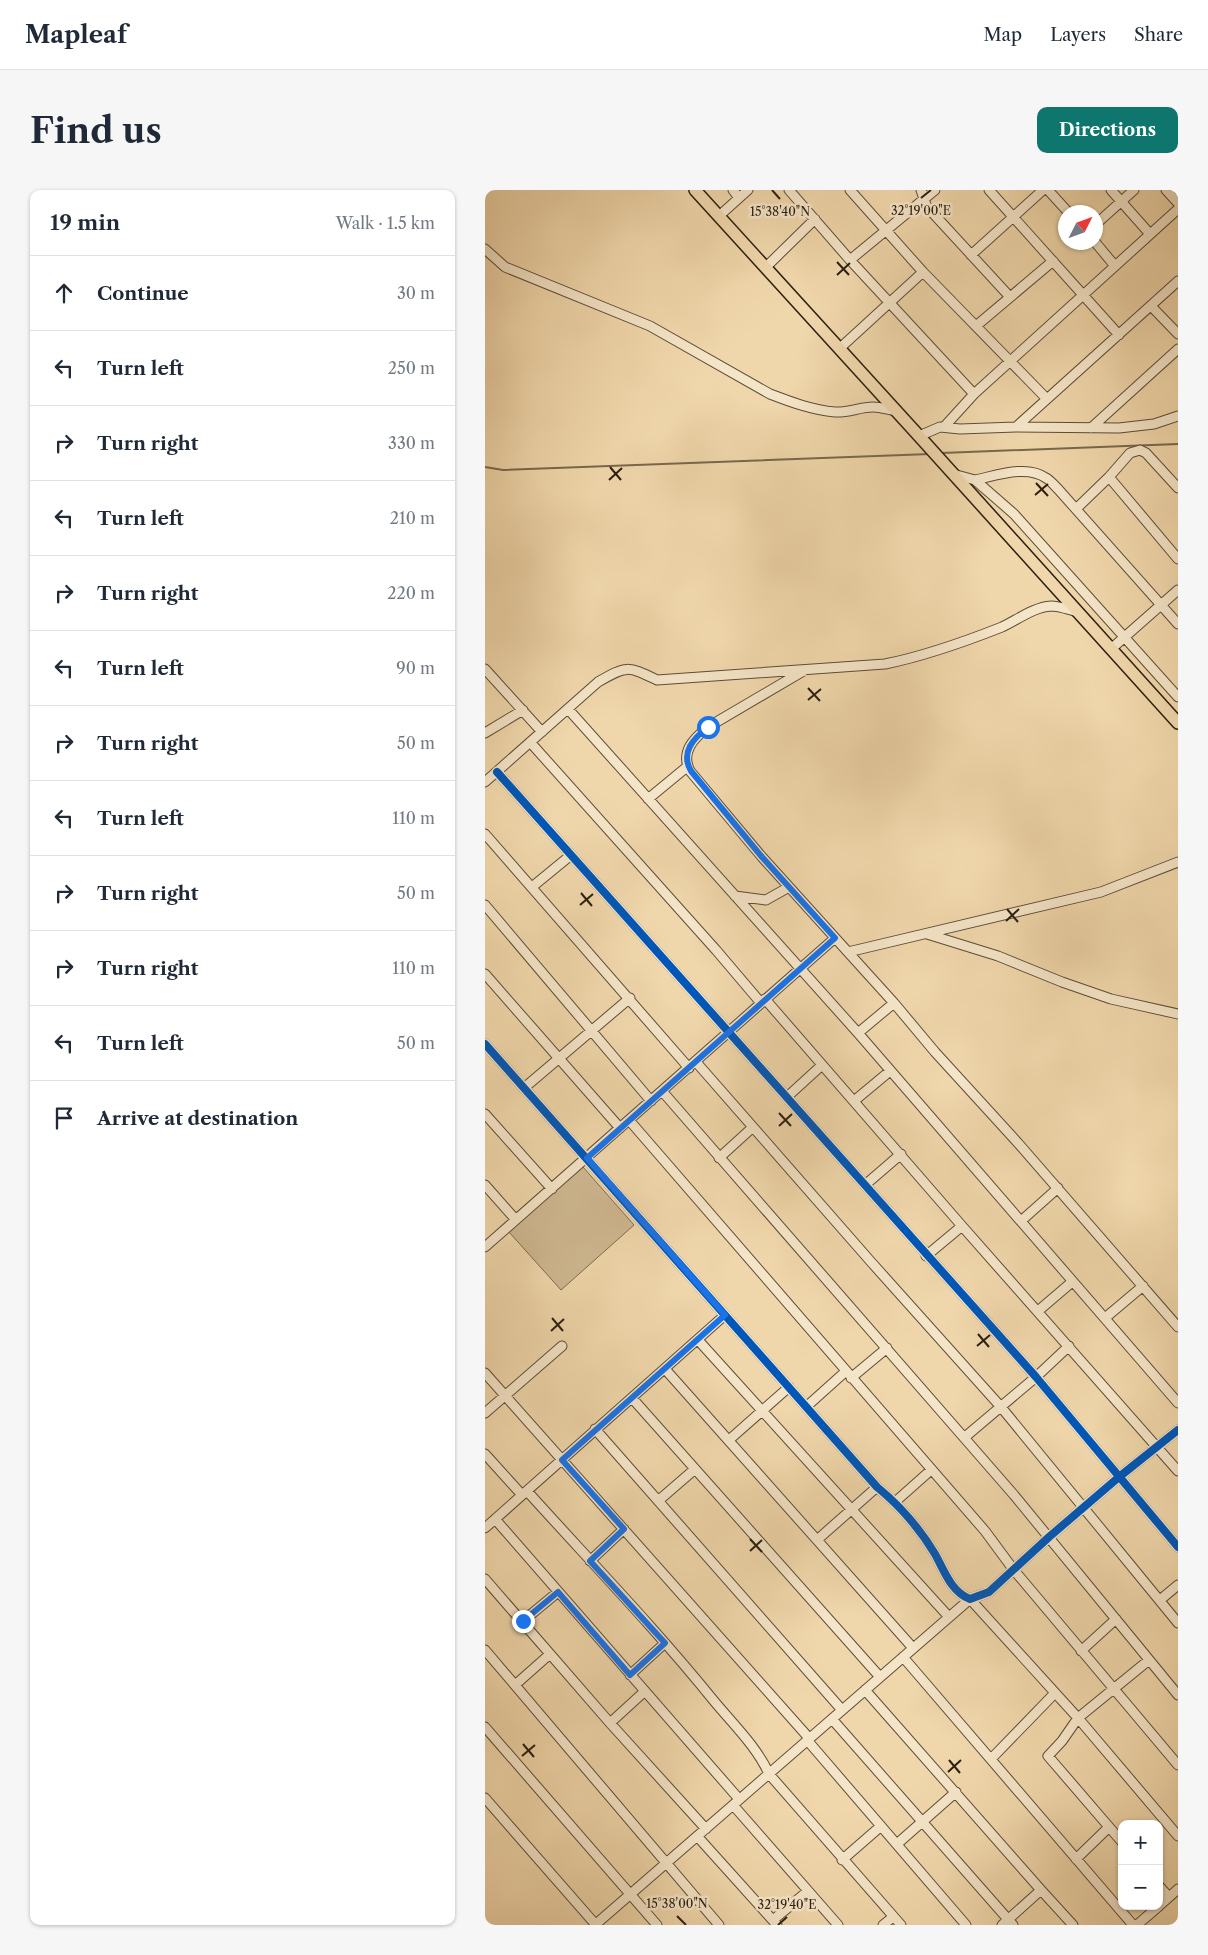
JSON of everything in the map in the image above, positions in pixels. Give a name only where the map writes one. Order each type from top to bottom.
[{"type":"main road","points":[[695,190],[897,411],[1178,724]]},
{"type":"street","points":[[733,190],[739,198]]},
{"type":"street","points":[[719,216],[748,190]]},
{"type":"street","points":[[789,190],[850,260],[974,394]]},
{"type":"street","points":[[850,190],[923,272],[1047,399]]},
{"type":"street","points":[[921,190],[923,200],[930,210],[1010,297]]},
{"type":"street","points":[[850,260],[935,190]]},
{"type":"street","points":[[971,255],[1043,190]]},
{"type":"street","points":[[1048,190],[1062,205]]},
{"type":"street","points":[[1111,190],[1150,234]]},
{"type":"street","points":[[1103,218],[1134,190]]},
{"type":"street","points":[[1166,190],[1178,204]]},
{"type":"street","points":[[995,192],[1013,216],[1119,335]]},
{"type":"street","points":[[944,427],[974,394],[1178,209]]},
{"type":"street","points":[[766,267],[815,220]]},
{"type":"street","points":[[485,249],[505,267],[650,326],[770,394],[810,408],[835,412],[851,412],[874,407],[897,411]]},
{"type":"street","points":[[1102,250],[1115,266]]},
{"type":"street","points":[[976,326],[1053,261]]},
{"type":"street","points":[[839,349],[923,272]]},
{"type":"street","points":[[1016,427],[1178,281]]},
{"type":"street","points":[[1151,306],[1178,334]]},
{"type":"street","points":[[1091,428],[1178,349]]},
{"type":"street","points":[[919,436],[944,427],[960,430],[1016,427],[1135,427],[1154,424],[1178,416]]},
{"type":"street","points":[[1076,509],[1135,450],[1140,450],[1152,458],[1178,488]]},
{"type":"street","points":[[953,474],[975,480],[1025,472],[1036,473],[1046,477],[1178,624]]},
{"type":"street","points":[[1109,477],[1178,559]]},
{"type":"street","points":[[975,480],[1014,514],[1178,697]]},
{"type":"street","points":[[1111,649],[1178,590]]},
{"type":"street","points":[[485,782],[598,682],[619,670],[634,669],[657,680],[885,664],[911,659],[1051,606],[1077,612]]},
{"type":"street","points":[[485,669],[542,732]]},
{"type":"street","points":[[805,670],[708,727],[694,738],[689,747],[686,763],[702,786],[789,887],[894,1002],[935,1052],[1058,1188],[1178,1327]]},
{"type":"street","points":[[568,708],[858,1033],[1178,1403]]},
{"type":"street","points":[[485,733],[523,710]]},
{"type":"street","points":[[531,742],[716,950],[854,1101],[1178,1471]]},
{"type":"street","points":[[649,799],[688,766]]},
{"type":"street","points":[[497,772],[926,1256],[1036,1377],[1178,1547]]},
{"type":"street","points":[[485,834],[629,998],[753,1128],[1001,1407],[1178,1623]]},
{"type":"street","points":[[532,887],[571,855]]},
{"type":"street","points":[[848,952],[1101,892],[1178,862]]},
{"type":"street","points":[[735,896],[766,900],[789,887]]},
{"type":"street","points":[[485,905],[651,1101]]},
{"type":"street","points":[[927,934],[998,956],[1062,982],[1111,999],[1178,1014]]},
{"type":"street","points":[[485,1247],[835,938]]},
{"type":"street","points":[[485,974],[620,1128]]},
{"type":"street","points":[[524,1088],[629,998]]},
{"type":"street","points":[[858,1033],[894,1002]]},
{"type":"street","points":[[485,1044],[877,1487],[895,1502],[935,1554],[957,1591],[970,1599],[1078,1718],[1178,1836]]},
{"type":"street","points":[[787,1097],[822,1065]]},
{"type":"street","points":[[854,1101],[890,1070]]},
{"type":"street","points":[[662,1092],[965,1438],[1049,1537],[1178,1695]]},
{"type":"street","points":[[485,1114],[552,1189]]},
{"type":"street","points":[[629,1120],[985,1531],[1013,1569],[1178,1765]]},
{"type":"street","points":[[719,1158],[753,1128]]},
{"type":"street","points":[[865,1185],[901,1154]]},
{"type":"street","points":[[485,1185],[516,1220]]},
{"type":"street","points":[[1021,1221],[1058,1188]]},
{"type":"street","points":[[926,1256],[962,1226]]},
{"type":"street","points":[[1039,1311],[1072,1282]]},
{"type":"street","points":[[1105,1318],[1143,1286]]},
{"type":"street","points":[[725,1315],[488,1523],[558,1592],[645,1691],[808,1891],[838,1925]]},
{"type":"street","points":[[698,1340],[949,1617]]},
{"type":"street","points":[[485,1413],[562,1346]]},
{"type":"street","points":[[965,1438],[1069,1346]]},
{"type":"street","points":[[806,1407],[887,1348]]},
{"type":"street","points":[[665,1369],[913,1648]]},
{"type":"street","points":[[485,1373],[808,1739],[965,1925]]},
{"type":"street","points":[[729,1440],[789,1387]]},
{"type":"street","points":[[632,1398],[880,1677]]},
{"type":"street","points":[[595,1429],[842,1710]]},
{"type":"street","points":[[485,1798],[596,1925],[970,1599],[989,1592],[1119,1477],[1178,1430]]},
{"type":"street","points":[[485,1454],[590,1561],[679,1658],[751,1746],[765,1765],[769,1774],[842,1860],[901,1925]]},
{"type":"street","points":[[658,1501],[695,1469]]},
{"type":"street","points":[[895,1502],[931,1470]]},
{"type":"street","points":[[817,1540],[877,1487]]},
{"type":"street","points":[[590,1561],[624,1529]]},
{"type":"street","points":[[485,1579],[610,1723],[706,1829]]},
{"type":"street","points":[[1160,1600],[1178,1585]]},
{"type":"street","points":[[523,1621],[558,1592]]},
{"type":"street","points":[[1081,1651],[1116,1619]]},
{"type":"street","points":[[630,1675],[665,1643]]},
{"type":"street","points":[[485,1650],[719,1925]]},
{"type":"street","points":[[515,1685],[551,1654]]},
{"type":"street","points":[[903,1657],[1133,1925]]},
{"type":"street","points":[[1118,1838],[1048,1756],[1062,1741],[1078,1718],[1149,1660]]},
{"type":"street","points":[[865,1690],[1073,1925]]},
{"type":"street","points":[[610,1723],[645,1691]]},
{"type":"street","points":[[991,1759],[1055,1693]]},
{"type":"street","points":[[832,1719],[1008,1923],[1041,1890]]},
{"type":"street","points":[[485,1727],[657,1925]]},
{"type":"street","points":[[897,1844],[956,1792]]},
{"type":"street","points":[[842,1860],[881,1826]]},
{"type":"street","points":[[1076,1859],[1109,1828]]},
{"type":"street","points":[[697,1836],[775,1923],[808,1891]]},
{"type":"street","points":[[1163,1902],[1178,1889]]},
{"type":"street","points":[[1163,1890],[1169,1897]]},
{"type":"street","points":[[1137,1925],[1154,1910]]},
{"type":"street","points":[[883,1925],[893,1917]]},
{"type":"shaded area","points":[[583,1167],[634,1225],[561,1290],[509,1232]]},
{"type":"waterway","points":[[942,453],[1178,444]]},
{"type":"waterway","points":[[485,467],[503,470],[930,454]]},
{"type":"cycle path","points":[[497,772],[1036,1377],[1178,1547]]},
{"type":"cycle path","points":[[485,1044],[877,1487],[909,1518],[935,1554],[953,1586],[963,1596],[970,1599],[989,1592],[1049,1537],[1178,1430]]},
{"type":"route","points":[[523,1621],[558,1592],[630,1675],[665,1643],[590,1561],[624,1529],[562,1460],[725,1315],[587,1158],[835,938],[762,857],[702,786],[686,763],[689,747],[694,738],[708,727]]}]
